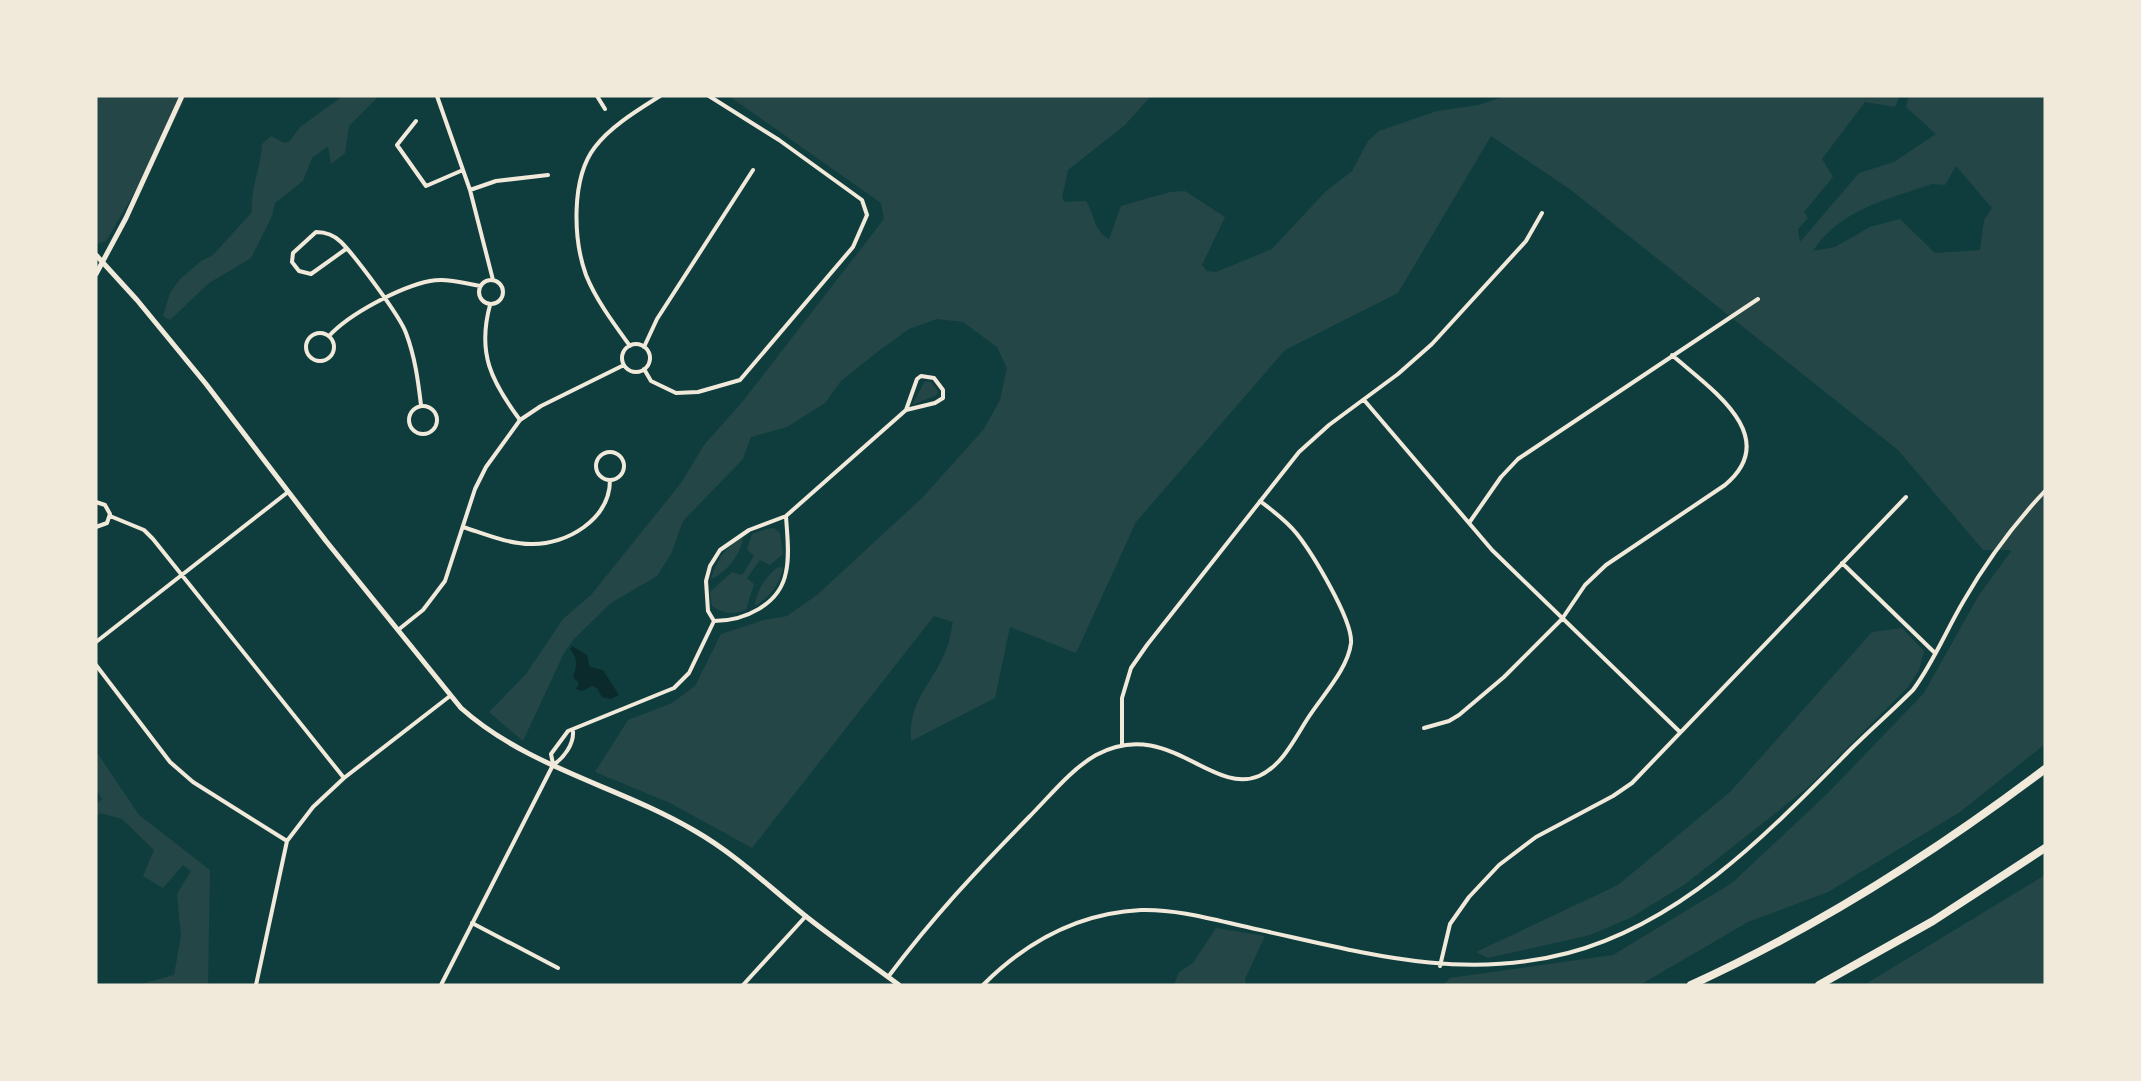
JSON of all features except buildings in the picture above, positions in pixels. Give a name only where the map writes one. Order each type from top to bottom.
[{"type":"highway","points":[[1691,985],[1790,936],[1876,887],[1938,847],[2045,769]]},
{"type":"highway","points":[[1819,985],[1933,921],[2045,848]]},
{"type":"street","points":[[96,274],[182,96]]},
{"type":"street","points":[[437,96],[470,190],[493,280],[501,284],[504,293],[500,302],[490,305],[482,300],[480,286]]},
{"type":"street","points":[[597,96],[605,109]]},
{"type":"street","points":[[630,346],[607,313],[586,275],[575,195],[585,162],[596,145],[635,112],[660,96]]},
{"type":"street","points":[[644,369],[651,381],[676,393],[698,392],[740,380],[853,247],[867,215],[862,200],[779,140],[709,96]]},
{"type":"street","points":[[416,121],[397,146],[426,186],[463,170]]},
{"type":"street","points":[[624,365],[635,372],[644,369],[650,361],[645,347],[657,319],[753,170]]},
{"type":"street","points":[[470,190],[496,181],[548,175]]},
{"type":"street","points":[[1122,746],[1122,698],[1131,668],[1260,501],[1315,436],[1364,400],[1432,344],[1526,242],[1542,213]]},
{"type":"street","points":[[346,249],[311,274],[299,271],[292,262],[293,252],[316,232],[326,232],[340,240],[405,329],[415,360],[421,405]]},
{"type":"street","points":[[96,255],[194,369],[288,492],[450,696],[496,735],[553,765],[695,831],[741,861],[806,916],[898,985]]},
{"type":"street","points":[[329,336],[338,326],[404,289],[431,281],[454,280],[480,286],[493,280]]},
{"type":"street","points":[[1469,523],[1501,477],[1518,459],[1758,299]]},
{"type":"street","points":[[490,305],[483,330],[485,355],[499,392],[520,420]]},
{"type":"street","points":[[318,333],[329,336],[334,345],[332,356],[322,362],[312,359],[306,350],[309,339],[318,333]]},
{"type":"street","points":[[624,365],[624,352],[630,346],[639,344],[645,347]]},
{"type":"street","points":[[1424,728],[1449,721],[1459,715],[1504,676],[1562,619],[1595,574],[1733,478],[1744,461],[1746,439],[1738,417],[1672,355]]},
{"type":"street","points":[[398,630],[423,610],[445,581],[475,489],[486,467],[520,420],[541,406],[624,365]]},
{"type":"street","points":[[714,621],[708,611],[706,588],[714,558],[738,536],[786,516],[906,410],[942,400],[944,390],[934,378],[926,375],[919,377],[906,410]]},
{"type":"street","points":[[1364,400],[1500,558],[1680,732]]},
{"type":"street","points":[[421,405],[432,408],[437,415],[437,425],[426,434],[416,432],[409,420],[412,410],[421,405]]},
{"type":"street","points":[[610,452],[620,457],[624,465],[621,474],[610,480],[599,474],[596,465],[600,456],[610,452]]},
{"type":"street","points":[[463,527],[514,542],[531,544],[555,541],[578,531],[601,511],[607,501],[610,480]]},
{"type":"street","points":[[983,985],[1025,948],[1052,933],[1100,916],[1143,910],[1188,914],[1376,955],[1440,966],[1508,964],[1568,953],[1615,937],[1662,912],[1711,878],[1791,812],[1913,690],[1979,576],[2014,527],[2045,491]]},
{"type":"street","points":[[96,642],[288,492]]},
{"type":"street","points":[[1440,966],[1446,933],[1457,913],[1499,865],[1536,837],[1623,791],[1906,497]]},
{"type":"street","points":[[888,977],[946,903],[1074,771],[1096,755],[1122,746],[1162,747],[1229,778],[1257,777],[1278,762],[1343,665],[1351,643],[1351,633],[1344,612],[1297,534],[1260,501]]},
{"type":"street","points":[[96,502],[107,507],[110,516],[105,525],[96,527]]},
{"type":"street","points":[[110,516],[144,530],[182,574],[344,778]]},
{"type":"street","points":[[714,621],[753,613],[763,608],[775,596],[786,575],[786,516]]},
{"type":"street","points":[[1842,563],[1935,653]]},
{"type":"street","points":[[553,765],[551,754],[564,734],[674,688],[693,665],[714,621]]},
{"type":"street","points":[[96,665],[170,762],[193,782],[287,841]]},
{"type":"street","points":[[256,985],[287,841],[313,807],[344,778],[450,696]]},
{"type":"street","points":[[441,985],[553,765],[564,756],[573,738],[573,730]]},
{"type":"street","points":[[743,985],[806,916]]},
{"type":"street","points":[[472,923],[558,968]]},
{"type":"shaded area","points":[[96,96],[186,96],[161,148],[106,241],[97,244]]},
{"type":"shaded area","points":[[343,96],[379,96],[349,126],[345,153],[331,164],[328,146],[312,158],[303,181],[275,203],[272,216],[251,258],[209,283],[170,320],[163,316],[170,293],[180,279],[201,261],[213,255],[252,212],[262,144],[271,136],[284,143],[289,142],[300,127]]},
{"type":"shaded area","points":[[729,96],[1151,96],[1125,125],[1068,170],[1062,198],[1065,202],[1086,201],[1100,232],[1109,239],[1121,206],[1170,192],[1185,191],[1225,217],[1202,265],[1207,271],[1216,272],[1272,249],[1325,192],[1352,171],[1368,141],[1379,131],[1437,111],[1479,105],[1505,96],[1900,96],[1895,107],[1865,102],[1822,159],[1833,177],[1804,212],[1808,218],[1798,229],[1800,242],[1859,173],[1894,162],[1936,134],[1906,107],[1909,96],[2045,96],[2045,744],[1960,812],[1828,892],[1748,922],[1640,985],[1443,985],[1450,978],[1613,955],[1732,883],[1828,793],[1924,693],[1979,595],[2012,550],[1983,550],[1898,450],[1571,190],[1491,136],[1398,293],[1285,350],[1136,522],[1076,653],[1010,627],[995,698],[911,741],[913,714],[941,662],[953,622],[934,616],[752,848],[670,803],[595,772],[628,720],[672,703],[695,686],[721,634],[764,620],[787,616],[817,595],[923,497],[984,429],[1000,400],[1007,368],[997,347],[963,322],[937,319],[909,329],[876,353],[841,381],[825,403],[787,427],[751,437],[743,459],[683,521],[671,554],[657,576],[611,603],[574,639],[564,653],[523,741],[489,712],[526,674],[563,619],[591,595],[681,483],[704,445],[743,401],[884,219],[881,203]],"holes":[[[1956,166],[1992,208],[1984,220],[1980,250],[1935,253],[1900,219],[1870,227],[1835,247],[1813,251],[1836,225],[1850,216],[1882,201],[1932,184],[1945,185]]]},
{"type":"shaded area","points":[[925,381],[931,382],[938,391],[937,395],[912,405]]},
{"type":"shaded area","points":[[774,528],[780,533],[783,554],[770,565],[760,560],[747,578],[754,584],[746,610],[729,613],[712,606],[710,592],[732,572],[742,575],[754,556],[747,549],[752,534]]},
{"type":"shaded area","points":[[743,538],[732,562],[711,579],[722,555],[731,545]]},
{"type":"shaded area","points":[[778,567],[783,568],[779,580],[769,595],[755,606],[762,584]]},
{"type":"shaded area","points":[[1902,628],[1924,651],[1919,670],[1908,687],[1806,789],[1684,885],[1630,918],[1590,935],[1488,958],[1476,952],[1618,885],[1731,791],[1872,632]]},
{"type":"shaded area","points":[[572,646],[587,655],[590,667],[603,670],[619,695],[610,699],[602,697],[597,688],[592,686],[582,691],[576,689],[579,683],[573,677],[576,662],[570,649]]},
{"type":"shaded area","points":[[96,751],[139,815],[210,870],[208,985],[138,985],[174,975],[181,936],[177,894],[191,871],[183,865],[163,888],[143,876],[154,850],[122,819],[100,813],[96,817],[96,804],[102,799],[96,789]]},
{"type":"shaded area","points":[[2045,875],[2045,985],[1864,985]]},
{"type":"shaded area","points":[[1216,928],[1265,936],[1245,979],[1246,985],[1174,985],[1179,972],[1193,963]]}]
